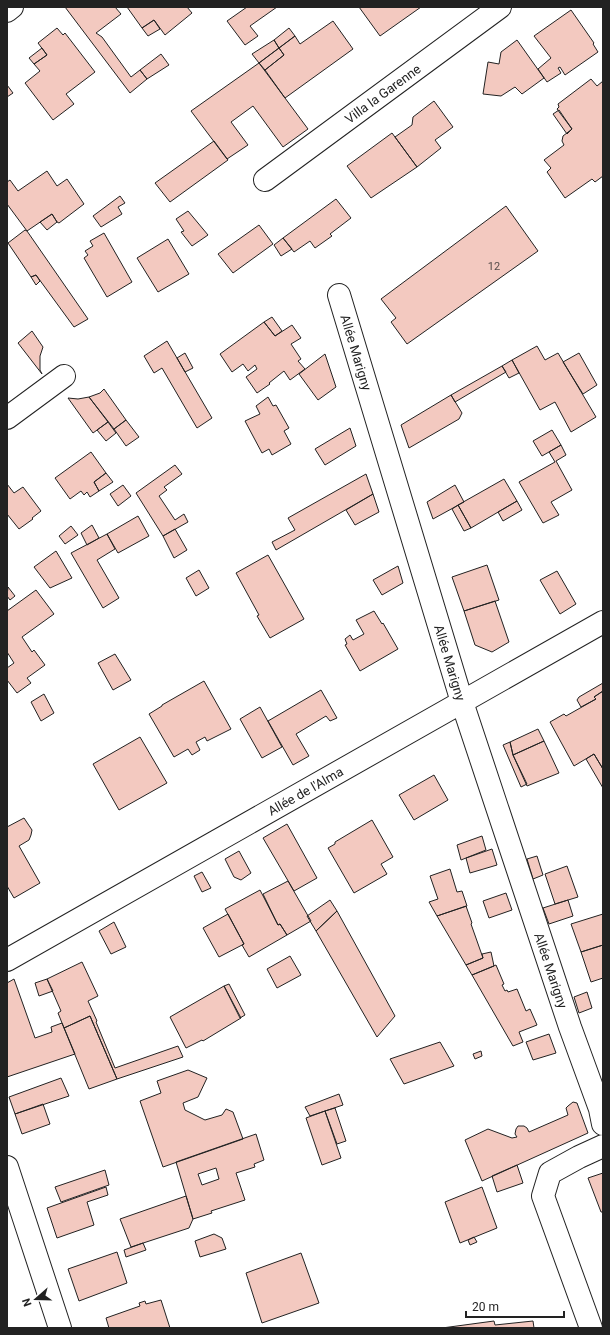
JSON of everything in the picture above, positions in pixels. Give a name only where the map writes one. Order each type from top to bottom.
[{"type":"street","points":[[7,11],[12,7]]},
{"type":"street","name":"Villa la Garenne","points":[[265,180],[500,7]]},
{"type":"street","name":"Allée Marigny","points":[[339,295],[462,702],[570,1027],[600,1109],[603,1124]]},
{"type":"street","points":[[7,418],[64,376]]},
{"type":"street","name":"Allée de l'Alma","points":[[7,960],[603,622]]},
{"type":"street","points":[[591,1328],[543,1196],[550,1173],[603,1146]]},
{"type":"street","points":[[7,1167],[60,1328]]},
{"type":"building","points":[[65,7],[115,7],[121,14],[96,33],[102,37],[131,77],[140,70],[147,79],[130,93]]},
{"type":"building","points":[[127,7],[187,7],[192,13],[165,35],[154,20],[142,28]]},
{"type":"building","points":[[247,7],[277,7],[250,26],[258,36],[245,45],[227,21]]},
{"type":"building","points":[[359,7],[421,7],[380,36]]},
{"type":"building","points":[[571,10],[594,43],[593,44],[598,52],[565,75],[560,67],[558,68],[561,73],[547,82],[538,69],[551,58],[534,36]]},
{"type":"building","points":[[154,20],[160,29],[148,36],[142,28]]},
{"type":"building","points":[[333,21],[353,49],[285,98],[265,70],[284,55],[279,48],[295,36],[300,44]]},
{"type":"building","points":[[57,28],[63,35],[65,33],[95,72],[66,94],[74,104],[53,120],[25,83],[40,71],[34,64],[47,55],[38,43]]},
{"type":"building","points":[[289,28],[295,36],[279,48],[274,40]]},
{"type":"building","points":[[274,40],[279,48],[259,63],[252,54]]},
{"type":"building","points":[[517,40],[544,78],[522,94],[515,87],[501,96],[483,94],[488,62],[499,64],[501,52]]},
{"type":"building","points":[[42,48],[47,55],[34,64],[29,58]]},
{"type":"building","points":[[279,48],[284,55],[265,70],[259,63]]},
{"type":"building","points":[[161,54],[169,65],[147,79],[140,70]]},
{"type":"building","points":[[259,63],[308,129],[283,147],[253,106],[231,122],[248,145],[227,159],[191,111]]},
{"type":"building","points":[[591,79],[597,86],[603,81],[603,176],[595,182],[592,179],[565,198],[547,172],[551,168],[544,160],[564,145],[562,141],[563,136],[572,129],[557,109],[559,107],[558,104]]},
{"type":"building","points":[[7,85],[13,93],[7,97]]},
{"type":"building","points":[[434,101],[453,127],[435,140],[441,148],[417,167],[395,137],[412,125],[413,117]]},
{"type":"building","points":[[559,110],[572,129],[567,134],[553,114]]},
{"type":"building","points":[[392,133],[417,167],[371,198],[347,166]]},
{"type":"building","points":[[214,141],[228,160],[170,202],[155,183]]},
{"type":"building","points":[[47,171],[57,186],[67,179],[84,204],[59,223],[52,214],[27,231],[7,204],[7,182],[10,180],[18,191]]},
{"type":"building","points":[[120,196],[125,203],[118,207],[122,214],[101,227],[93,216]]},
{"type":"building","points":[[336,199],[351,218],[330,234],[332,236],[315,248],[310,241],[294,252],[283,238]]},
{"type":"building","points":[[506,206],[538,251],[407,344],[391,322],[396,318],[381,299]]},
{"type":"building","points":[[188,211],[208,235],[192,246],[181,232],[184,231],[176,219]]},
{"type":"building","points":[[52,214],[57,222],[47,230],[40,222]]},
{"type":"building","points":[[259,225],[273,244],[233,273],[218,254]]},
{"type":"building","points":[[25,230],[88,319],[74,327],[36,275],[31,277],[8,243]]},
{"type":"building","points":[[104,233],[132,282],[107,297],[84,258],[88,255],[85,251],[93,246],[90,241]]},
{"type":"building","points":[[283,238],[292,249],[281,256],[274,245]]},
{"type":"building","points":[[168,239],[189,274],[158,292],[137,258]]},
{"type":"building","points":[[36,275],[40,281],[36,285],[31,277]]},
{"type":"building","points":[[272,317],[282,331],[275,336],[264,322]]},
{"type":"building","points":[[264,322],[275,336],[292,325],[301,338],[291,344],[301,359],[298,361],[305,369],[290,380],[284,371],[269,383],[270,384],[257,393],[246,377],[257,369],[255,365],[248,371],[243,364],[232,372],[220,354]]},
{"type":"building","points":[[32,331],[43,347],[40,356],[40,370],[42,374],[18,343]]},
{"type":"building","points":[[167,341],[212,418],[197,428],[162,368],[154,373],[144,356]]},
{"type":"building","points":[[537,346],[545,360],[558,353],[596,417],[571,432],[555,402],[540,410],[512,360]]},
{"type":"building","points":[[185,353],[193,368],[185,372],[177,358]]},
{"type":"building","points":[[579,353],[597,385],[583,394],[563,362]]},
{"type":"building","points":[[325,354],[336,387],[318,400],[299,374]]},
{"type":"building","points":[[512,360],[519,373],[509,378],[502,366]]},
{"type":"building","points":[[502,366],[506,372],[455,402],[451,395]]},
{"type":"building","points":[[104,389],[126,420],[114,429],[89,397],[100,393]]},
{"type":"building","points":[[451,395],[462,413],[459,419],[409,448],[401,425]]},
{"type":"building","points":[[89,397],[108,422],[93,433],[68,398],[78,399]]},
{"type":"building","points":[[268,397],[273,406],[276,405],[289,428],[284,431],[291,444],[272,455],[269,449],[262,453],[245,421],[260,414],[256,406]]},
{"type":"building","points":[[126,420],[139,437],[126,446],[114,429]]},
{"type":"building","points":[[108,422],[116,433],[106,441],[97,430]]},
{"type":"building","points":[[350,428],[356,446],[325,465],[315,449]]},
{"type":"building","points":[[552,430],[561,445],[542,456],[533,441]]},
{"type":"building","points":[[561,445],[566,455],[556,461],[572,490],[551,502],[559,515],[543,523],[519,482],[555,462],[549,452]]},
{"type":"building","points":[[91,452],[106,473],[94,482],[99,491],[90,497],[87,492],[84,495],[81,491],[70,499],[55,478]]},
{"type":"building","points":[[175,465],[182,474],[164,487],[167,490],[159,496],[175,520],[184,514],[188,522],[163,536],[136,493]]},
{"type":"building","points":[[106,473],[113,482],[99,491],[94,482]]},
{"type":"building","points":[[366,474],[373,494],[276,550],[272,542],[295,530],[288,518]]},
{"type":"building","points":[[504,479],[517,501],[471,528],[458,505]]},
{"type":"building","points":[[7,484],[14,493],[23,487],[41,511],[19,529],[7,514]]},
{"type":"building","points":[[123,485],[131,496],[118,506],[110,494]]},
{"type":"building","points":[[455,485],[464,502],[433,519],[427,502]]},
{"type":"building","points":[[373,494],[379,512],[355,525],[346,510]]},
{"type":"building","points":[[517,501],[522,510],[503,521],[498,512]]},
{"type":"building","points":[[458,505],[471,528],[464,531],[452,509]]},
{"type":"building","points":[[138,516],[149,536],[118,553],[107,534]]},
{"type":"building","points":[[92,525],[99,538],[87,545],[81,533]]},
{"type":"building","points":[[71,526],[78,535],[65,544],[59,536]]},
{"type":"building","points":[[175,529],[187,550],[174,558],[163,536]]},
{"type":"building","points":[[107,534],[115,549],[97,560],[119,598],[103,608],[71,553]]},
{"type":"building","points":[[56,551],[72,578],[50,588],[34,567]]},
{"type":"building","points":[[268,555],[304,619],[270,638],[257,616],[259,615],[236,573]]},
{"type":"building","points":[[487,565],[499,600],[464,611],[452,577]]},
{"type":"building","points":[[398,566],[403,583],[382,595],[373,580]]},
{"type":"building","points":[[199,570],[209,588],[196,596],[186,578]]},
{"type":"building","points":[[557,571],[576,604],[560,614],[540,580]]},
{"type":"building","points":[[8,587],[15,596],[10,600],[7,596]]},
{"type":"building","points":[[36,590],[54,614],[22,637],[32,652],[34,650],[45,665],[27,678],[31,683],[17,693],[7,680],[7,668],[14,663],[7,652],[7,611]]},
{"type":"building","points":[[495,601],[509,642],[492,652],[475,645],[464,611]]},
{"type":"building","points":[[374,611],[382,624],[383,623],[398,649],[360,671],[345,645],[347,644],[345,639],[350,635],[353,640],[364,634],[356,620]]},
{"type":"building","points":[[115,654],[131,680],[113,690],[98,663]]},
{"type":"building","points":[[204,681],[231,729],[207,741],[205,737],[196,742],[200,750],[192,755],[188,749],[174,757],[149,714]]},
{"type":"building","points":[[603,683],[603,691],[594,697],[596,699],[581,707],[577,700],[579,697]]},
{"type":"building","points":[[321,690],[337,718],[330,721],[326,716],[296,734],[309,756],[293,765],[268,721]]},
{"type":"building","points":[[603,691],[603,769],[594,754],[574,766],[550,722],[564,714],[566,716],[596,699],[594,697]]},
{"type":"building","points":[[44,694],[54,713],[41,721],[31,702]]},
{"type":"building","points":[[260,707],[282,747],[262,758],[240,719]]},
{"type":"building","points":[[538,729],[544,741],[513,755],[510,742]]},
{"type":"building","points":[[140,737],[167,783],[119,810],[93,764]]},
{"type":"building","points":[[544,741],[559,773],[527,786],[513,755]]},
{"type":"building","points":[[510,742],[513,755],[527,784],[521,787],[503,745]]},
{"type":"building","points":[[594,754],[603,769],[603,788],[586,759]]},
{"type":"building","points":[[434,775],[448,800],[414,820],[399,795]]},
{"type":"building","points":[[24,818],[32,830],[29,840],[19,846],[40,883],[14,898],[7,886],[7,827]]},
{"type":"building","points":[[372,820],[393,857],[381,864],[387,874],[354,893],[328,848],[335,844],[335,842]]},
{"type":"building","points":[[287,824],[317,878],[294,891],[263,838]]},
{"type":"building","points":[[482,836],[486,850],[461,860],[457,845]]},
{"type":"building","points":[[492,849],[497,865],[470,873],[466,858]]},
{"type":"building","points":[[239,851],[251,873],[241,880],[234,877],[225,859]]},
{"type":"building","points":[[537,856],[543,875],[533,879],[527,859]]},
{"type":"building","points":[[567,866],[578,897],[555,904],[545,874]]},
{"type":"building","points":[[450,869],[457,892],[462,891],[467,906],[437,916],[429,902],[438,899],[430,876]]},
{"type":"building","points":[[202,872],[211,888],[202,892],[194,876]]},
{"type":"building","points":[[288,881],[311,921],[287,935],[280,924],[278,925],[263,894]]},
{"type":"building","points":[[260,890],[278,925],[280,924],[287,935],[249,957],[242,945],[244,944],[225,909]]},
{"type":"building","points":[[506,893],[512,910],[489,918],[483,901]]},
{"type":"building","points":[[330,900],[337,911],[316,931],[307,916]]},
{"type":"building","points":[[568,900],[573,916],[549,924],[543,908]]},
{"type":"building","points":[[466,906],[483,958],[466,965],[437,916]]},
{"type":"building","points":[[337,911],[395,1016],[377,1037],[316,931]]},
{"type":"building","points":[[228,914],[244,944],[219,957],[203,928]]},
{"type":"building","points":[[603,914],[603,945],[581,952],[571,924]]},
{"type":"building","points":[[114,922],[126,947],[111,954],[99,931]]},
{"type":"building","points":[[603,945],[603,978],[591,982],[581,952]]},
{"type":"building","points":[[491,952],[494,966],[472,975],[466,965],[483,958],[482,954]]},
{"type":"building","points":[[290,956],[301,975],[277,988],[267,969]]},
{"type":"building","points":[[82,962],[98,996],[88,1001],[115,1068],[178,1046],[183,1057],[117,1079],[90,1016],[64,1028],[58,1013],[61,1011],[47,979]]},
{"type":"building","points":[[496,965],[504,984],[502,985],[505,991],[507,990],[508,992],[517,989],[526,1011],[530,1009],[537,1025],[519,1032],[523,1042],[513,1046],[472,975]]},
{"type":"building","points":[[14,979],[35,1038],[52,1032],[51,1027],[62,1023],[75,1054],[7,1077],[7,983]]},
{"type":"building","points":[[47,979],[53,991],[39,996],[35,983]]},
{"type":"building","points":[[229,984],[245,1015],[240,1018],[224,986]]},
{"type":"building","points":[[224,986],[241,1018],[203,1041],[202,1040],[186,1048],[170,1017]]},
{"type":"building","points":[[587,992],[592,1008],[579,1013],[574,997]]},
{"type":"building","points":[[90,1016],[117,1079],[89,1089],[64,1028]]},
{"type":"building","points":[[549,1034],[556,1053],[533,1060],[526,1042]]},
{"type":"building","points":[[440,1042],[454,1066],[404,1084],[390,1059]]},
{"type":"building","points":[[481,1051],[482,1056],[475,1059],[473,1054]]},
{"type":"building","points":[[188,1070],[207,1078],[198,1097],[183,1103],[185,1110],[205,1120],[222,1115],[226,1109],[233,1112],[243,1139],[163,1167],[140,1101],[161,1093],[157,1081]]},
{"type":"building","points":[[61,1078],[69,1096],[15,1114],[9,1097]]},
{"type":"building","points":[[339,1094],[343,1105],[310,1116],[305,1107]]},
{"type":"building","points":[[573,1102],[577,1103],[588,1133],[482,1181],[465,1140],[488,1129],[512,1138],[517,1137],[515,1134],[518,1126],[524,1126],[529,1132],[568,1115],[566,1108]]},
{"type":"building","points":[[43,1104],[50,1124],[22,1134],[15,1114]]},
{"type":"building","points":[[335,1108],[346,1141],[337,1144],[325,1111]]},
{"type":"building","points":[[325,1111],[341,1158],[322,1165],[306,1118]]},
{"type":"building","points":[[256,1134],[264,1160],[254,1164],[255,1167],[236,1173],[245,1200],[211,1211],[212,1213],[193,1219],[176,1162]],"holes":[[[216,1168],[219,1179],[202,1185],[198,1174]]]},
{"type":"building","points":[[517,1165],[523,1183],[497,1192],[492,1176]]},
{"type":"building","points":[[105,1170],[109,1185],[61,1202],[55,1187]]},
{"type":"building","points":[[603,1173],[603,1212],[601,1212],[588,1178]]},
{"type":"building","points":[[106,1187],[108,1195],[87,1202],[94,1225],[57,1238],[47,1208]]},
{"type":"building","points":[[482,1187],[497,1228],[460,1243],[445,1202]]},
{"type":"building","points":[[186,1196],[193,1219],[189,1228],[131,1247],[120,1219]]},
{"type":"building","points":[[214,1234],[222,1238],[226,1249],[200,1257],[195,1241]]},
{"type":"building","points":[[474,1237],[477,1242],[470,1245],[468,1240]]},
{"type":"building","points":[[143,1243],[146,1250],[126,1257],[124,1250]]},
{"type":"building","points":[[117,1252],[127,1283],[79,1301],[68,1269]]},
{"type":"building","points":[[301,1253],[319,1303],[262,1323],[246,1273]]},
{"type":"building","points":[[161,1300],[170,1328],[109,1328],[106,1318],[140,1306],[139,1303],[145,1301],[146,1304]]},
{"type":"building","points":[[494,1321],[495,1325],[533,1321],[534,1328],[442,1328]]}]
